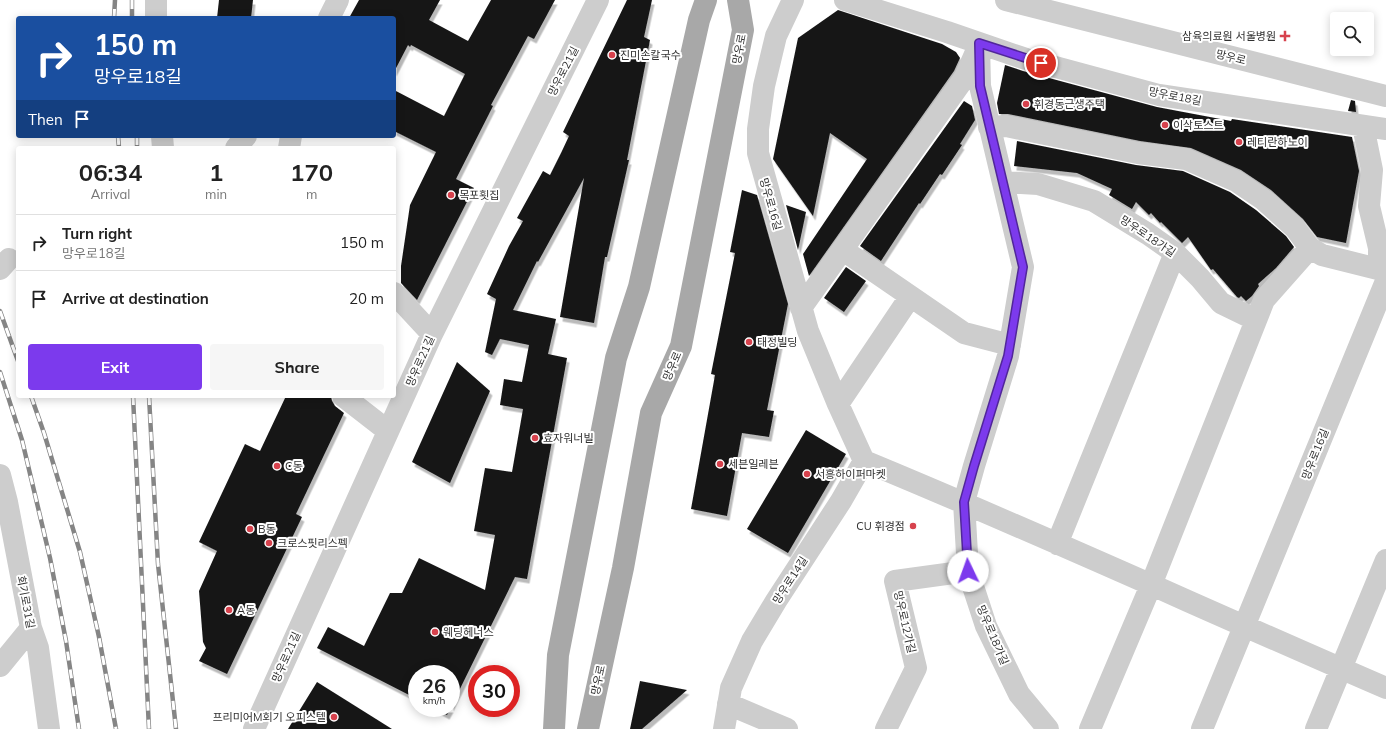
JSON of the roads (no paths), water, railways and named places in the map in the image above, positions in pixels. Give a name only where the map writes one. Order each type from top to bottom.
[{"type":"main road","points":[[554,729],[559,648],[616,358],[639,287],[699,20],[706,0]]},
{"type":"main road","name":"망우로","points":[[588,729],[622,568],[651,413],[680,346],[743,30],[738,0]]},
{"type":"street","points":[[156,0],[156,16]]},
{"type":"street","points":[[331,16],[338,0]]},
{"type":"street","name":"망우로21길","points":[[254,729],[432,334],[598,0]]},
{"type":"street","name":"망우로16길","points":[[793,0],[776,36],[767,72],[758,129],[758,153],[808,331],[838,404],[864,461]]},
{"type":"street","name":"망우로18길","points":[[845,0],[1026,59],[1159,94],[1386,129]]},
{"type":"street","name":"망우로","points":[[1006,0],[1386,96]]},
{"type":"street","points":[[801,308],[965,77],[979,43]]},
{"type":"street","name":"망우로18가길","points":[[979,43],[980,86],[1023,267],[1008,356],[964,502],[968,571],[986,626],[1020,694],[1048,729]]},
{"type":"street","points":[[989,127],[1006,126],[1138,153],[1186,158],[1236,181],[1264,200],[1295,228],[1310,248],[1322,255],[1384,274],[1369,206],[1372,170],[1363,126]]},
{"type":"street","points":[[238,146],[244,138]]},
{"type":"street","name":"망우로18가길","points":[[1003,182],[1038,184],[1094,202],[1148,234],[1175,253],[1200,278],[1221,303],[1256,320]]},
{"type":"street","points":[[1090,729],[1151,585],[1264,300],[1310,248]]},
{"type":"street","points":[[843,250],[964,333],[1010,344]]},
{"type":"street","points":[[1057,544],[1175,253]]},
{"type":"street","name":"망우로16길","points":[[1244,627],[1384,274]]},
{"type":"street","points":[[396,295],[432,334]]},
{"type":"street","points":[[838,404],[910,297]]},
{"type":"street","points":[[346,398],[388,431]]},
{"type":"street","points":[[864,461],[964,502],[1244,627],[1386,688]]},
{"type":"street","name":"망우로14길","points":[[724,729],[731,688],[752,641],[776,601],[841,501],[864,461]]},
{"type":"street","name":"회기로31길","points":[[0,475],[7,502],[31,628],[38,648],[49,729]]},
{"type":"street","points":[[1316,729],[1386,560]]},
{"type":"street","name":"망우로12가길","points":[[886,729],[916,668],[895,581],[968,571]]},
{"type":"street","points":[[1202,729],[1244,627]]},
{"type":"street","points":[[0,666],[31,628]]},
{"type":"street","points":[[728,704],[787,729]]},
{"type":"railway","points":[[114,16],[115,0]]},
{"type":"railway","points":[[132,0],[132,16]]},
{"type":"railway","points":[[118,138],[119,146]]},
{"type":"railway","points":[[137,138],[137,146]]},
{"type":"railway","points":[[0,311],[16,355]]},
{"type":"railway","points":[[0,372],[22,440],[50,558],[66,641],[79,729]]},
{"type":"railway","points":[[32,398],[44,433],[80,552],[99,637],[116,729]]},
{"type":"railway","points":[[133,398],[149,729]]},
{"type":"railway","points":[[149,398],[158,564],[176,729]]},
{"type":"place","name":"삼육의료원 서울병원","points":[[1285,36]]},
{"type":"place","name":"진미손칼국수","points":[[612,55]]},
{"type":"place","name":"휘경동근생주택","points":[[1026,104]]},
{"type":"place","name":"이삭토스트","points":[[1165,125]]},
{"type":"place","name":"레티란하노이","points":[[1239,142]]},
{"type":"place","name":"목포횟집","points":[[451,195]]},
{"type":"place","name":"태정빌딩","points":[[749,342]]},
{"type":"place","name":"효자워너빌","points":[[535,438]]},
{"type":"place","name":"세븐일레븐","points":[[720,464]]},
{"type":"place","name":"C동","points":[[277,466]]},
{"type":"place","name":"서흥하이퍼마켓","points":[[807,474]]},
{"type":"place","name":"CU 휘경점","points":[[913,526]]},
{"type":"place","name":"B동","points":[[250,529]]},
{"type":"place","name":"크로스핏리스펙","points":[[269,543]]},
{"type":"place","name":"A동","points":[[229,610]]},
{"type":"place","name":"웨딩헤너스","points":[[435,632]]},
{"type":"place","name":"프리미어M회기 오피스텔","points":[[334,717]]}]
